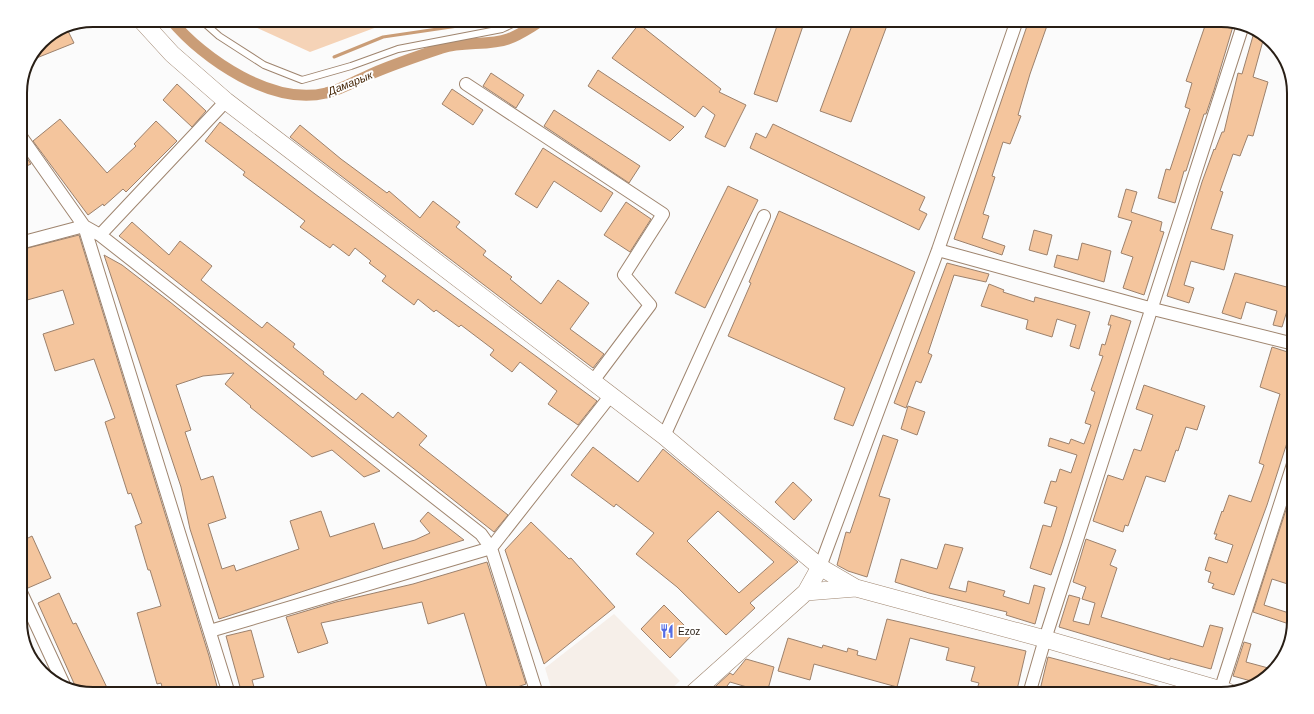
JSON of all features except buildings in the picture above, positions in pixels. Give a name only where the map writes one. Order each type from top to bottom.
[{"type":"main road","points":[[147,27],[172,54],[226,101],[664,436],[820,567],[856,588],[1044,639],[1205,687]]},
{"type":"main road","points":[[700,687],[806,592],[820,567]]},
{"type":"main road","points":[[806,592],[856,588]]},
{"type":"street","points":[[820,567],[938,250],[1015,27]]},
{"type":"street","points":[[1031,687],[1044,639],[1153,309],[1241,30]]},
{"type":"street","points":[[466,84],[663,214],[624,275],[650,305],[593,381]]},
{"type":"street","points":[[100,235],[226,101]]},
{"type":"street","points":[[27,145],[84,226],[227,687]]},
{"type":"street","points":[[664,436],[764,216]]},
{"type":"street","points":[[27,241],[84,226],[100,235],[482,534],[491,548],[535,687]]},
{"type":"street","points":[[938,250],[1153,309],[1287,342]]},
{"type":"street","points":[[210,631],[491,548],[611,395]]},
{"type":"street","points":[[1224,687],[1287,483]]},
{"type":"street","points":[[27,605],[61,679]]},
{"type":"lane","points":[[209,27],[219,36],[264,65],[302,80],[351,66],[398,49],[506,27]]},
{"type":"shaded area","points":[[255,27],[377,27],[310,52]]},
{"type":"shaded area","points":[[614,614],[680,681],[673,687],[551,687],[545,668]]},
{"type":"waterway","name":"Дамарык","points":[[178,27],[202,50],[241,76],[262,86],[284,93],[305,95],[326,93],[337,90],[388,67],[442,48],[501,41],[531,27]]},
{"type":"waterway","points":[[334,57],[383,37],[451,27]]},
{"type":"place","name":"Ezoz","points":[[667,631]]}]
